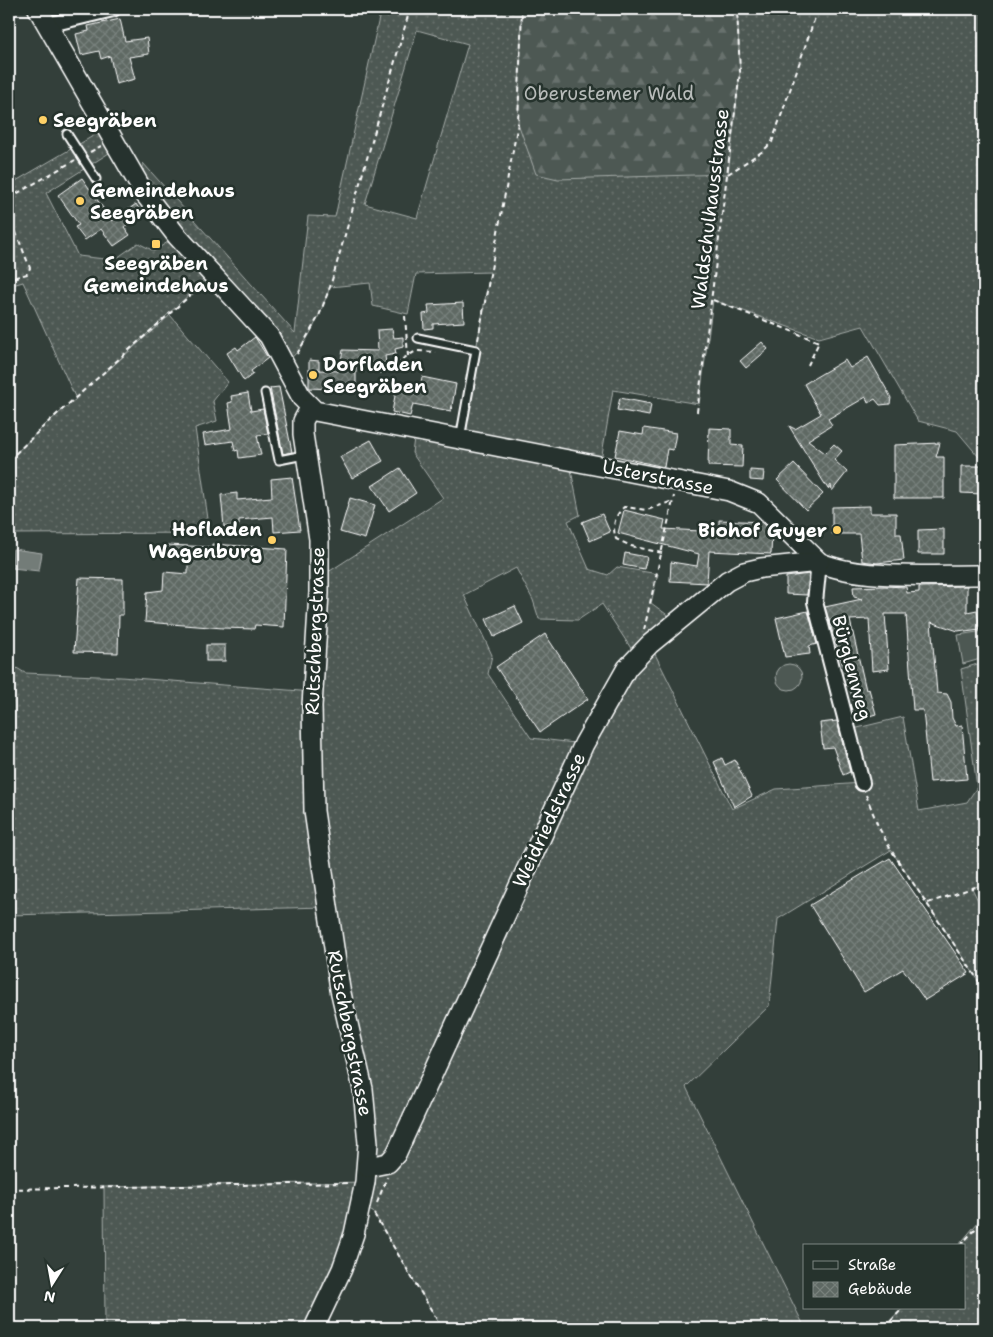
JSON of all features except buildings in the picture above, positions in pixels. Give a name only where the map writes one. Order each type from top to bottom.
[{"type":"street","points":[[113,9],[42,17],[112,140],[153,205],[212,276],[269,336],[302,398],[310,408]]},
{"type":"street","name":"Usterstrasse","points":[[310,408],[327,414],[729,491],[760,503],[819,562],[830,567],[860,573],[984,574]]},
{"type":"street","name":"Rutschbergstrasse","points":[[310,408],[303,427],[319,539],[319,593],[312,706],[314,811],[340,988],[363,1089],[366,1116],[366,1174],[354,1234],[342,1269],[314,1328]]},
{"type":"street","name":"Bürglenweg","points":[[819,562],[815,602],[862,783]]},
{"type":"street","name":"Weidriedstrasse","points":[[388,1163],[396,1154],[584,744],[627,668],[650,644],[727,581],[744,572],[761,568],[819,562]]},
{"type":"street","points":[[366,1174],[388,1163]]},
{"type":"lane","points":[[67,134],[96,179]]},
{"type":"lane","points":[[418,338],[476,350],[460,439]]},
{"type":"lane","points":[[265,393],[279,460],[307,454]]},
{"type":"path","points":[[285,363],[295,356],[306,340],[330,287],[410,9]]},
{"type":"path","points":[[476,350],[518,123],[522,9]]},
{"type":"path","name":"Waldschulhausstrasse","points":[[697,412],[713,300],[740,72],[737,9]]},
{"type":"path","points":[[728,174],[763,151],[772,142],[818,9]]},
{"type":"path","points":[[9,198],[112,140]]},
{"type":"path","points":[[9,214],[30,268],[28,274],[9,279]]},
{"type":"path","points":[[9,460],[46,424],[212,276]]},
{"type":"path","points":[[713,300],[819,342],[808,365]]},
{"type":"path","points":[[405,316],[408,356]]},
{"type":"path","points":[[379,374],[416,351],[444,352]]},
{"type":"path","points":[[644,630],[677,481]]},
{"type":"path","points":[[662,553],[631,546],[616,540],[613,530],[617,513],[624,507],[647,510],[673,501]]},
{"type":"path","points":[[862,783],[882,834],[984,989]]},
{"type":"path","points":[[928,903],[984,884]]},
{"type":"path","points":[[376,1204],[390,1171],[388,1163]]},
{"type":"path","points":[[9,1189],[366,1174]]},
{"type":"path","points":[[373,1212],[442,1328]]},
{"type":"path","points":[[962,1244],[984,1219]]},
{"type":"path","points":[[884,1328],[901,1310]]},
{"type":"green space","points":[[381,9],[522,9],[521,22],[740,72],[737,9],[984,9],[984,463],[957,431],[918,421],[863,326],[819,338],[713,300],[699,404],[613,390],[600,466],[569,460],[580,515],[568,521],[589,569],[608,575],[617,567],[658,574],[651,603],[677,622],[650,644],[732,809],[776,789],[862,783],[849,730],[903,717],[919,811],[967,802],[977,787],[961,669],[984,662],[984,884],[972,888],[984,913],[984,989],[891,850],[778,919],[769,1006],[686,1087],[805,1328],[442,1328],[373,1212],[362,1207],[314,1328],[105,1328],[104,1187],[365,1182],[368,1167],[326,907],[9,915],[9,640],[10,664],[25,673],[121,677],[313,692],[319,578],[443,498],[412,453],[415,431],[460,439],[490,272],[416,274],[408,314],[373,306],[370,283],[330,287],[313,328],[301,348],[285,363],[207,278],[106,372],[170,315],[228,382],[213,401],[217,421],[195,428],[210,533],[9,534],[9,460],[46,424],[76,399],[23,282],[9,286],[9,185],[105,129],[117,148],[46,193],[78,256],[114,260],[138,243],[154,251],[177,236],[144,193],[143,163],[295,333],[308,216],[335,217]],"holes":[[[417,30],[468,44],[417,218],[365,204]],[[516,568],[533,600],[539,619],[578,620],[602,604],[636,656],[584,744],[531,738],[488,674],[492,655],[464,595]]]},
{"type":"green space","name":"Oberustemer Wald","points":[[522,9],[737,9],[740,72],[728,174],[558,179],[536,174],[518,123]]},
{"type":"green space","points":[[984,631],[984,658],[963,664],[958,635]]},
{"type":"green space","points":[[789,664],[798,668],[802,677],[798,686],[789,690],[780,686],[776,677],[780,668]]},
{"type":"green space","points":[[984,1215],[984,1328],[884,1328],[901,1310],[966,1310],[966,1244],[960,1244]]},
{"type":"shaded area","points":[[13,549],[42,553],[39,571],[12,568]]},
{"type":"place","name":"Seegräben","points":[[43,120]]},
{"type":"place","name":"Gemeindehaus Seegräben","points":[[80,201]]},
{"type":"place","name":"Seegräben Gemeindehaus","points":[[156,244]]},
{"type":"place","name":"Dorfladen Seegräben","points":[[313,375]]},
{"type":"place","name":"Biohof Guyer","points":[[837,530]]},
{"type":"place","name":"Hofladen Wagenburg","points":[[272,540]]}]
